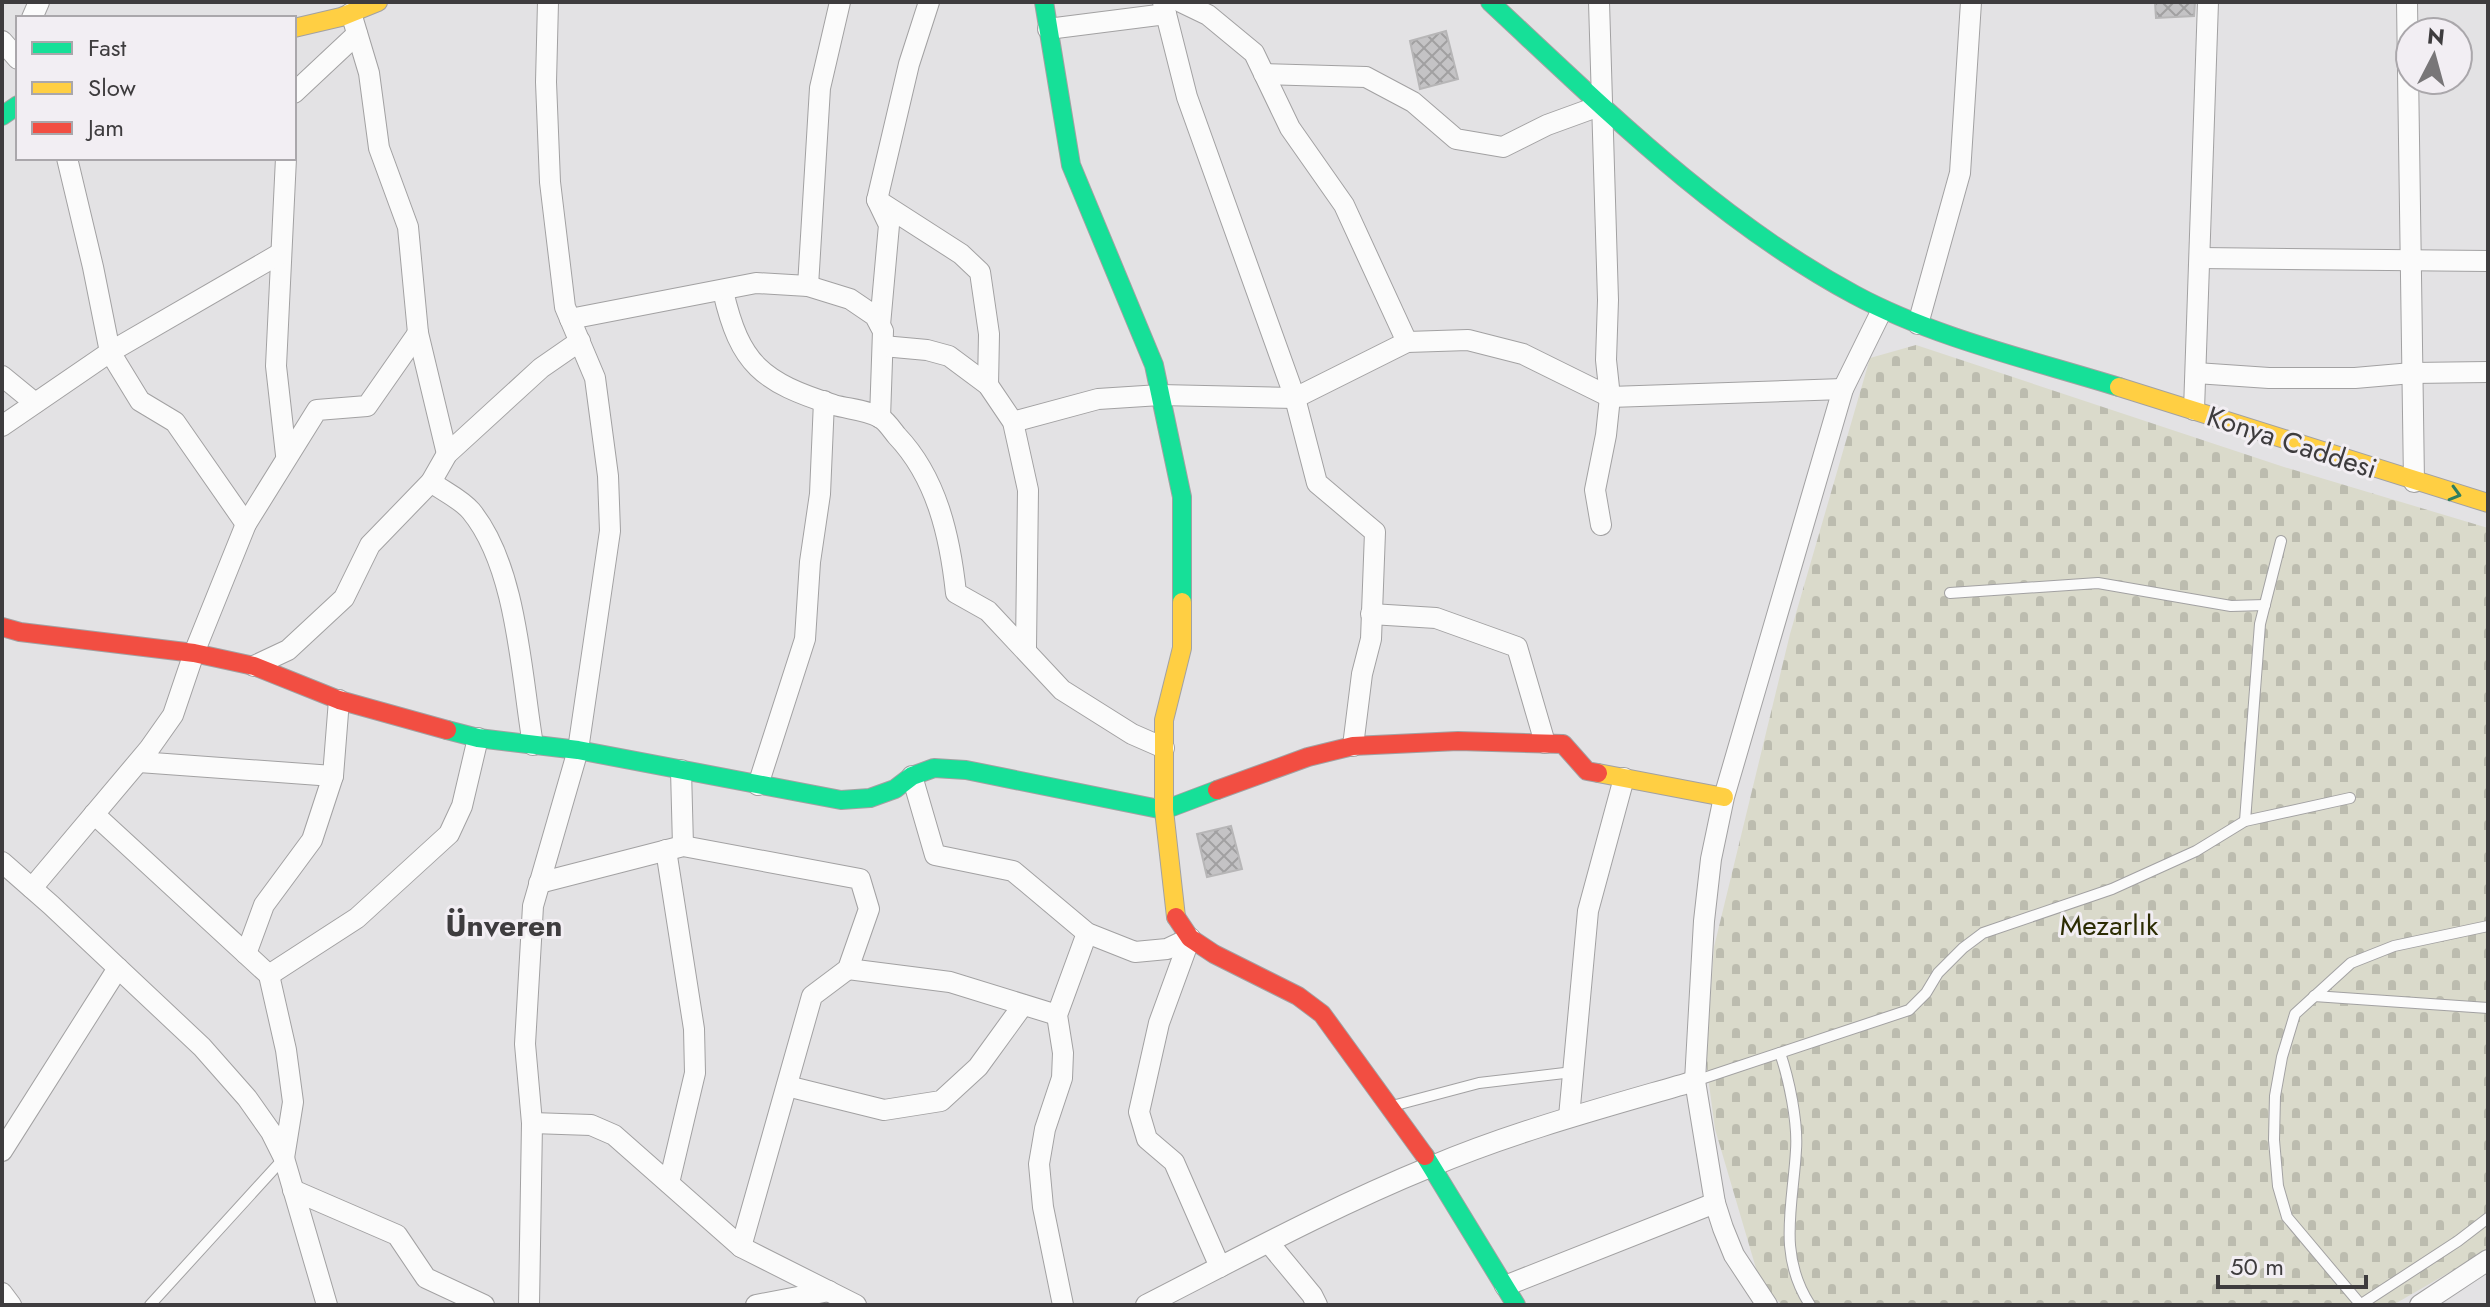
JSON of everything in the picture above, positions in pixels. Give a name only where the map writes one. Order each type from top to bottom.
[{"type":"street","points":[[296,27],[351,13],[378,2]]},
{"type":"street","points":[[529,1305],[532,1123],[525,1044],[533,906],[578,750],[610,531],[608,476],[595,378],[565,307],[550,182],[546,82],[548,2]]},
{"type":"street","points":[[808,286],[820,88],[840,2]]},
{"type":"street","points":[[880,325],[889,225],[877,200],[909,64],[929,2]]},
{"type":"street","points":[[1044,2],[1071,165],[1154,365],[1182,497],[1182,648],[1164,720],[1164,810],[1174,914],[1190,938],[1214,954],[1298,996],[1322,1014],[1432,1166],[1516,1305]]},
{"type":"street","name":"Konya Caddesi","points":[[1490,2],[1602,105],[1749,230],[1789,259],[1882,310],[2194,410],[2413,472],[2488,503]]},
{"type":"street","points":[[1599,2],[1608,300],[1606,360],[1610,397],[1595,490],[1601,525]]},
{"type":"street","points":[[1918,324],[1960,173],[1971,2]]},
{"type":"street","points":[[2194,410],[2208,2]]},
{"type":"street","points":[[2407,2],[2413,472]]},
{"type":"street","points":[[1048,29],[1170,6],[1208,15],[1254,53],[1290,128],[1344,205],[1407,342]]},
{"type":"street","points":[[1170,6],[1187,97],[1295,398],[1317,483],[1375,532],[1371,639],[1362,674],[1353,746]]},
{"type":"street","points":[[351,13],[369,73],[379,148],[408,227],[418,333],[447,454]]},
{"type":"street","points":[[296,91],[357,34]]},
{"type":"street","points":[[1264,74],[1366,77],[1413,102],[1456,139],[1503,147],[1547,125],[1602,105]]},
{"type":"street","points":[[67,160],[110,352],[140,401],[175,422],[246,524]]},
{"type":"street","points":[[286,160],[276,366],[286,455]]},
{"type":"street","points":[[877,200],[961,254],[980,272],[989,334],[988,385]]},
{"type":"street","points":[[2,426],[110,352],[281,253]]},
{"type":"street","points":[[2200,258],[2488,261]]},
{"type":"street","points":[[570,319],[756,283],[808,286],[850,299],[875,316],[883,331],[880,418]]},
{"type":"street","points":[[723,291],[740,346],[768,378],[824,401],[880,418],[914,453],[938,503],[952,551],[956,593],[988,611],[1026,648],[1062,690],[1132,734],[1164,748]]},
{"type":"street","points":[[1767,1305],[1734,1255],[1715,1203],[1695,1081],[1704,921],[1711,859],[1724,797],[1843,389],[1882,310]]},
{"type":"street","points":[[32,888],[139,762],[173,715],[194,653],[246,524],[286,455],[317,410],[367,406],[418,333]]},
{"type":"street","points":[[1013,422],[1098,399],[1160,395],[1295,398],[1407,342],[1468,340],[1523,354],[1610,397],[1843,389]]},
{"type":"street","points":[[254,666],[288,650],[344,598],[370,545],[431,482],[447,454],[541,368],[580,341]]},
{"type":"street","points":[[883,346],[927,350],[949,356],[988,385],[1013,422],[1028,490],[1026,648]]},
{"type":"street","points":[[2196,373],[2326,378],[2488,372]]},
{"type":"street","points":[[2,376],[35,403]]},
{"type":"street","points":[[758,785],[805,639],[810,562],[820,494],[824,401]]},
{"type":"street","name":"Konya Caddesi","points":[[2413,472],[2443,469]]},
{"type":"street","points":[[431,482],[469,508],[492,542],[511,602],[533,745]]},
{"type":"street","points":[[1371,614],[1436,618],[1517,647],[1545,743]]},
{"type":"street","points":[[2,627],[20,632],[194,653],[254,666],[339,700],[478,738],[578,750],[841,800],[870,798],[895,789],[912,776],[934,768],[966,770],[1164,810],[1308,757],[1353,746],[1458,741],[1563,744],[1587,771],[1724,797]]},
{"type":"street","points":[[246,954],[264,905],[312,840],[333,776],[339,700]]},
{"type":"street","points":[[269,975],[357,918],[449,834],[462,806],[478,738]]},
{"type":"street","points":[[139,762],[333,776]]},
{"type":"street","points":[[669,1183],[695,1073],[694,1029],[674,848],[681,770]]},
{"type":"street","points":[[912,776],[935,855],[1013,871],[1087,933],[1135,952],[1167,949],[1190,938]]},
{"type":"street","points":[[1569,1117],[1588,911],[1624,778]]},
{"type":"street","points":[[94,814],[269,975],[286,1050],[293,1102],[284,1158]]},
{"type":"street","points":[[539,883],[674,848],[860,879],[869,909],[848,969],[812,996],[741,1247]]},
{"type":"street","points":[[2,862],[202,1047],[271,1132],[284,1158],[327,1305]]},
{"type":"street","points":[[1063,1305],[1043,1207],[1039,1164],[1045,1129],[1062,1078],[1063,1053],[1057,1015],[1087,933]]},
{"type":"street","points":[[1190,938],[1159,1023],[1139,1112],[1147,1139],[1174,1162],[1220,1267]]},
{"type":"street","points":[[2,1151],[118,968]]},
{"type":"street","points":[[848,969],[950,982],[1057,1015]]},
{"type":"street","points":[[787,1086],[884,1110],[941,1101],[978,1067],[1023,1005]]},
{"type":"street","points":[[1146,1305],[1173,1299],[1220,1267],[1337,1208],[1432,1166],[1569,1117],[1695,1081]]},
{"type":"street","points":[[532,1123],[591,1125],[614,1135],[741,1247],[852,1304]]},
{"type":"street","points":[[293,1190],[397,1235],[426,1278],[484,1305]]},
{"type":"street","points":[[1505,1286],[1715,1203]]},
{"type":"street","points":[[1269,1243],[1317,1305]]},
{"type":"street","points":[[2420,1305],[2488,1260]]},
{"type":"street","points":[[756,1305],[829,1291]]},
{"type":"street","points":[[2,1293],[11,1305]]},
{"type":"lane","points":[[2245,821],[2260,624],[2281,541]]},
{"type":"lane","points":[[1950,593],[2098,583],[2231,606],[2265,605]]},
{"type":"lane","points":[[1695,1081],[1909,1010],[1926,993],[1938,973],[1983,933],[2112,889],[2196,851],[2245,821],[2350,798]]},
{"type":"lane","points":[[2488,926],[2394,946],[2351,963],[2295,1014],[2282,1057],[2275,1096],[2274,1140],[2278,1186],[2287,1217],[2360,1305],[2488,1218]]},
{"type":"lane","points":[[2314,996],[2488,1008]]},
{"type":"lane","points":[[1780,1053],[1790,1079],[1796,1145],[1789,1253],[1794,1275],[1810,1305]]},
{"type":"lane","points":[[1390,1106],[1479,1083],[1573,1072]]},
{"type":"lane","points":[[150,1305],[284,1158]]},
{"type":"green space","name":"Mezarlık","points":[[1916,345],[2284,467],[2488,528],[2488,1250],[2393,1305],[1782,1305],[1760,1282],[1715,1129],[1706,1062],[1714,947],[1790,634],[1870,358]]},
{"type":"building","points":[[2155,2],[2195,2],[2194,16],[2156,18]]},
{"type":"building","points":[[1446,31],[1458,79],[1420,89],[1410,41]]},
{"type":"building","points":[[1231,826],[1242,869],[1207,877],[1197,834]]},
{"type":"traffic: fast","points":[[1044,2],[1071,165],[1154,365],[1182,497],[1182,602]]},
{"type":"traffic: fast","points":[[1490,2],[1663,160],[1708,197],[1804,265],[1855,295],[1918,324],[2119,387]]},
{"type":"traffic: fast","points":[[2,116],[16,106]]},
{"type":"traffic: fast","points":[[447,730],[478,738],[578,750],[841,800],[870,798],[895,789],[912,776],[934,768],[966,770],[1164,810],[1217,790]]},
{"type":"traffic: fast","points":[[1425,1156],[1516,1305]]},
{"type":"traffic: slow","points":[[296,28],[341,17],[378,2]]},
{"type":"traffic: slow","points":[[2119,387],[2488,503]]},
{"type":"traffic: slow","points":[[1176,917],[1164,810],[1164,720],[1182,648],[1182,602]]},
{"type":"traffic: slow","points":[[1598,773],[1724,797]]},
{"type":"traffic: jam","points":[[2,627],[20,632],[194,653],[254,666],[339,700],[447,730]]},
{"type":"traffic: jam","points":[[1217,790],[1308,757],[1353,746],[1458,741],[1563,744],[1587,771],[1598,773]]},
{"type":"traffic: jam","points":[[1176,917],[1190,938],[1214,954],[1298,996],[1322,1014],[1425,1156]]},
{"type":"district","name":"Ünveren","points":[[504,926]]}]
